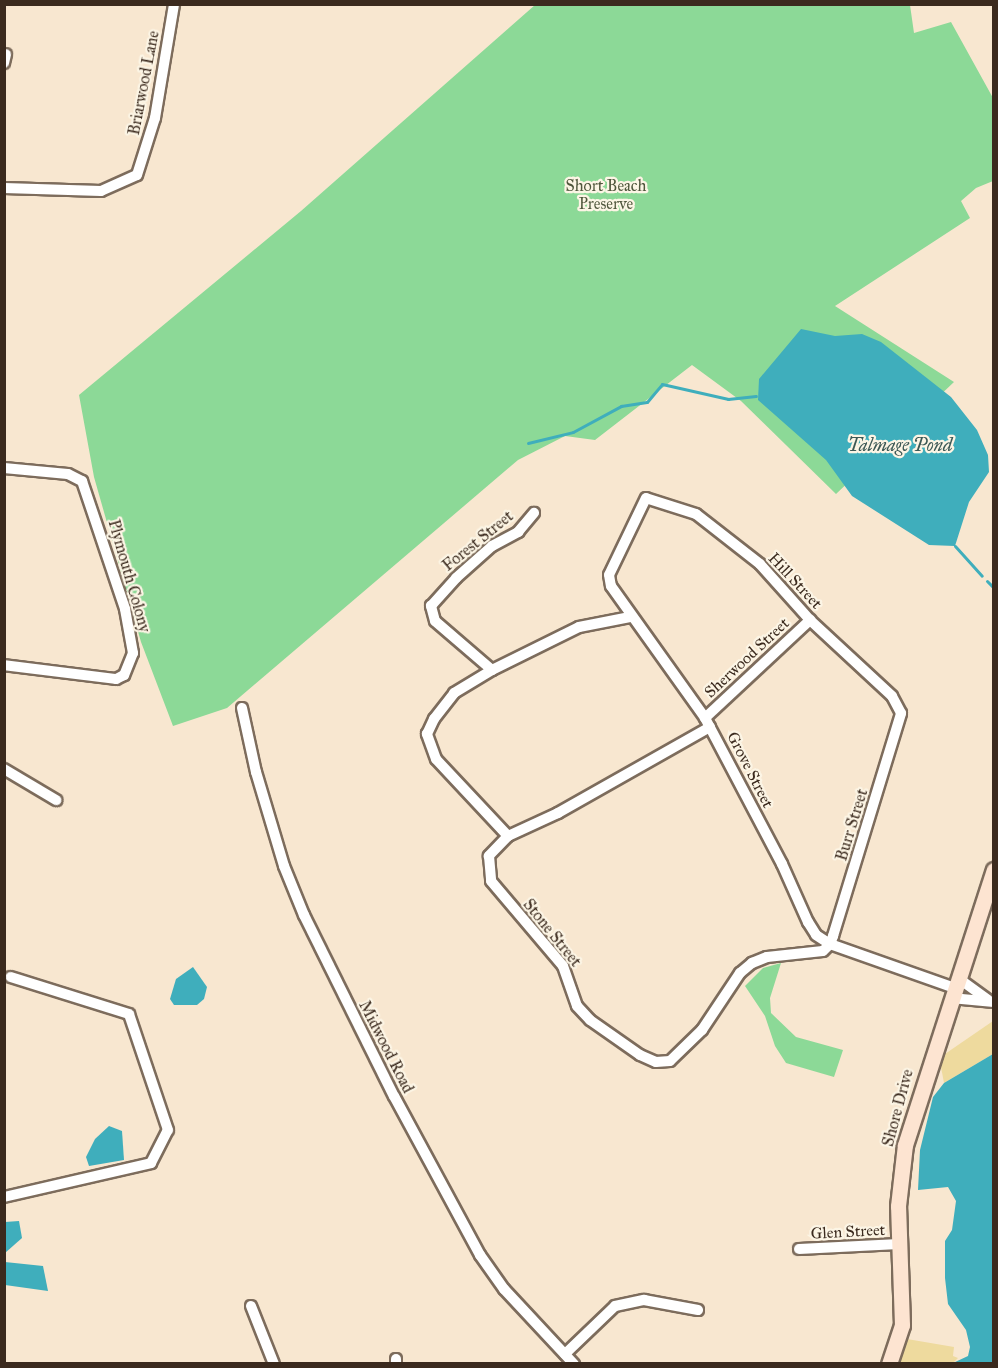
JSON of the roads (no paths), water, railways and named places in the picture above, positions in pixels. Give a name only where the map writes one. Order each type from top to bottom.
[{"type":"main road","name":"Shore Drive","points":[[889,1364],[902,1325],[899,1195],[905,1145],[993,870]]},
{"type":"street","name":"Briarwood Lane","points":[[4,188],[101,191],[137,175],[155,118],[174,4]]},
{"type":"street","name":"Plymouth Colony","points":[[4,468],[68,474],[82,480],[125,609],[133,653],[124,675],[116,679],[4,665]]},
{"type":"street","name":"Grove Street","points":[[646,498],[609,575],[611,586],[630,617],[708,723],[782,864],[816,935],[830,944],[955,988]]},
{"type":"street","name":"Hill Street","points":[[646,498],[680,507],[707,521],[712,529],[760,564],[810,620],[892,696],[901,713]]},
{"type":"street","name":"Forest Street","points":[[492,670],[435,621],[431,606],[456,578],[492,546],[518,532],[534,513]]},
{"type":"street","points":[[508,836],[447,773],[428,746],[427,734],[442,705],[454,693],[492,670],[579,627],[630,617]]},
{"type":"street","name":"Sherwood Street","points":[[708,723],[810,620]]},
{"type":"street","name":"Midwood Road","points":[[242,708],[253,761],[284,866],[331,971],[480,1255],[504,1289],[574,1364]]},
{"type":"street","name":"Burr Street","points":[[830,944],[901,713]]},
{"type":"street","name":"Stone Street","points":[[708,723],[558,813],[508,836],[489,856],[491,880],[563,966],[577,1006],[590,1020],[656,1062],[670,1060],[684,1050],[740,974],[752,963],[767,957],[815,955],[830,944]]},
{"type":"street","points":[[4,769],[56,800]]},
{"type":"street","points":[[4,1197],[151,1163],[168,1130],[129,1014],[10,977]]},
{"type":"street","points":[[955,988],[991,1001]]},
{"type":"street","points":[[955,988],[991,1001]]},
{"type":"street","name":"Glen Street","points":[[799,1249],[899,1244]]},
{"type":"street","points":[[565,1354],[615,1306],[644,1300],[698,1310]]},
{"type":"street","points":[[251,1306],[274,1364]]},
{"type":"water","name":"Talmage Pond","points":[[801,329],[835,336],[862,334],[881,342],[951,397],[977,430],[988,455],[989,472],[969,502],[955,546],[929,545],[852,496],[826,460],[758,400],[759,379]]},
{"type":"water","points":[[193,967],[207,987],[204,999],[197,1005],[174,1005],[170,999],[176,979]]},
{"type":"water","points":[[993,1054],[993,1363],[953,1363],[968,1356],[970,1347],[966,1330],[948,1304],[945,1278],[945,1241],[952,1230],[956,1201],[948,1187],[918,1190],[920,1150],[933,1097],[944,1083]]},
{"type":"water","points":[[109,1126],[122,1131],[124,1160],[89,1166],[86,1157],[95,1139]]},
{"type":"water","points":[[19,1221],[22,1238],[5,1253],[5,1222]]},
{"type":"water","points":[[5,1262],[43,1266],[48,1291],[5,1285]]},
{"type":"waterway","points":[[528,443],[573,432],[621,406],[647,402],[662,384],[728,399],[756,396]]},
{"type":"waterway","points":[[955,546],[982,576]]},
{"type":"waterway","points":[[987,581],[994,588]]},
{"type":"park label","name":"Short Beach Preserve","points":[[606,195]]}]
